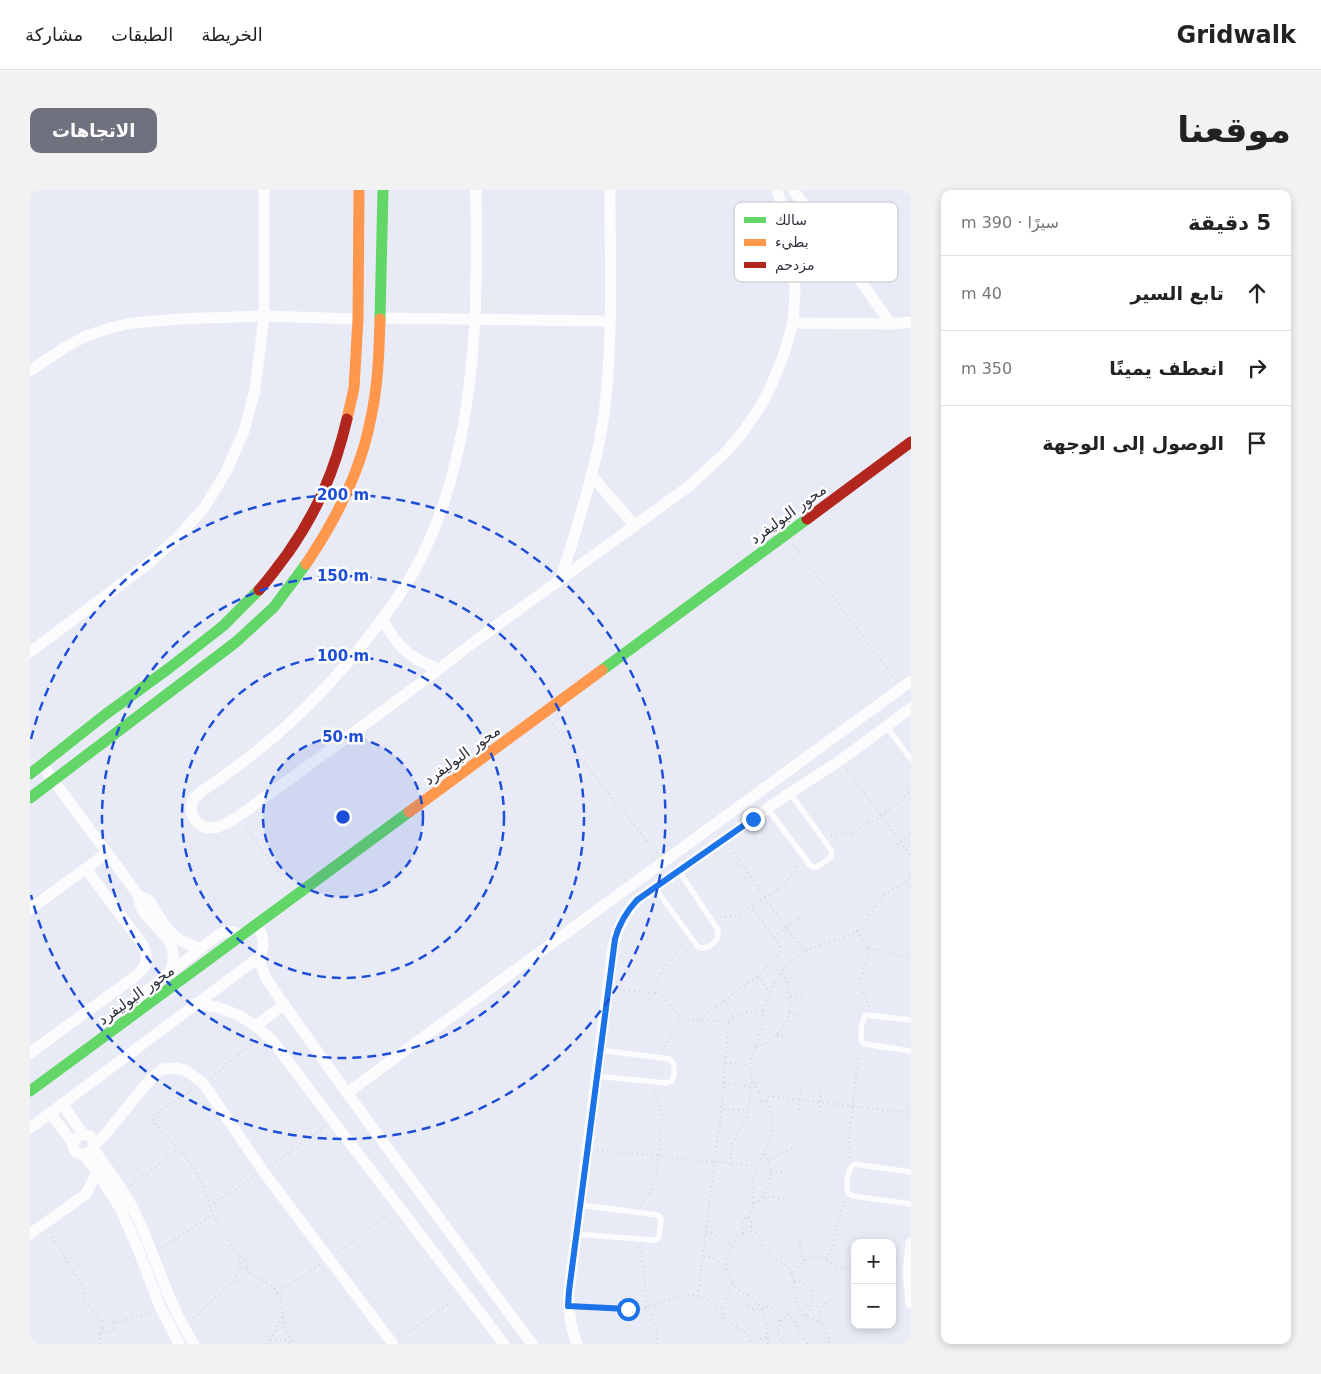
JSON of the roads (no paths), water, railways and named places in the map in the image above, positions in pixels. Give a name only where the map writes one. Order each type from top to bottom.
[{"type":"street","points":[[30,652],[148,564],[178,537],[204,508],[226,472],[244,431],[255,390],[264,316],[264,190]]},
{"type":"street","points":[[30,798],[241,638],[275,605],[302,571],[319,545],[334,517],[360,458],[370,424],[375,393],[380,318],[370,237],[359,190]]},
{"type":"street","points":[[30,774],[223,626],[269,579],[301,534],[328,480],[348,420],[354,388],[358,319],[370,237],[383,190]]},
{"type":"street","points":[[476,190],[475,319],[465,410],[454,467],[437,521],[418,563],[399,596],[383,620],[326,688],[273,738],[193,799],[192,813],[195,820],[205,827],[218,827],[238,816],[688,487],[726,452],[743,432],[760,407],[784,354],[793,323],[794,282]]},
{"type":"street","points":[[562,579],[591,475],[604,407],[610,321],[610,190]]},
{"type":"street","points":[[793,190],[802,202]]},
{"type":"street","points":[[861,282],[892,324]]},
{"type":"street","points":[[30,371],[86,336],[110,328],[152,320],[264,316],[358,319]]},
{"type":"street","points":[[380,318],[610,321]]},
{"type":"street","points":[[793,323],[892,324],[911,322]]},
{"type":"street","name":"محور البوليفرد","points":[[30,1091],[911,442]]},
{"type":"street","points":[[591,475],[635,526]]},
{"type":"street","points":[[383,620],[399,646],[424,664],[439,669]]},
{"type":"street","points":[[347,1093],[906,684]]},
{"type":"street","points":[[577,1344],[568,1306],[569,1291],[613,948],[621,922],[637,900],[840,760],[911,708]]},
{"type":"street","points":[[42,765],[139,896],[151,903],[155,918],[172,947],[173,960],[170,972]]},
{"type":"street","points":[[30,909],[107,853]]},
{"type":"street","points":[[30,1053],[133,978],[143,969],[146,963],[145,951],[142,945],[86,869]]},
{"type":"street","points":[[155,918],[176,938],[184,943],[202,948]]},
{"type":"street","points":[[30,1128],[258,958],[263,947],[262,935],[257,924]]},
{"type":"street","points":[[130,1018],[136,1001],[140,996],[218,935],[234,932],[242,935]]},
{"type":"street","points":[[258,958],[266,978],[347,1093],[532,1344]]},
{"type":"street","points":[[195,1004],[212,1006],[238,1015],[256,1026],[272,1040],[504,1344]]},
{"type":"street","points":[[256,1026],[284,1004]]},
{"type":"street","points":[[50,1113],[73,1143],[73,1148],[80,1154],[89,1144],[108,1131],[146,1083],[157,1073],[164,1069],[185,1070],[203,1083],[263,1171],[393,1344]]},
{"type":"street","points":[[62,1104],[123,1191],[136,1215],[185,1339]]},
{"type":"street","points":[[73,1143],[78,1136],[89,1144],[97,1172],[126,1220],[161,1309],[185,1339]]},
{"type":"street","points":[[86,1194],[97,1172]]},
{"type":"street","points":[[30,1234],[86,1194],[109,1190]]},
{"type":"street","points":[[126,1220],[136,1215]]},
{"type":"street","points":[[911,1243],[908,1274],[911,1303]]},
{"type":"lane","points":[[886,726],[911,759]]},
{"type":"lane","points":[[768,808],[810,865],[815,867],[830,858],[831,850],[790,793]]},
{"type":"lane","points":[[655,888],[698,947],[703,949],[718,938],[718,930],[679,871]]},
{"type":"lane","points":[[911,1020],[866,1016],[863,1020],[861,1038],[865,1044],[911,1051]]},
{"type":"lane","points":[[596,1076],[669,1083],[674,1076],[675,1067],[673,1061],[667,1058],[600,1050]]},
{"type":"lane","points":[[911,1172],[855,1164],[849,1168],[847,1186],[848,1193],[853,1196],[911,1204]]},
{"type":"lane","points":[[576,1234],[656,1240],[659,1237],[661,1219],[658,1215],[580,1205]]}]
